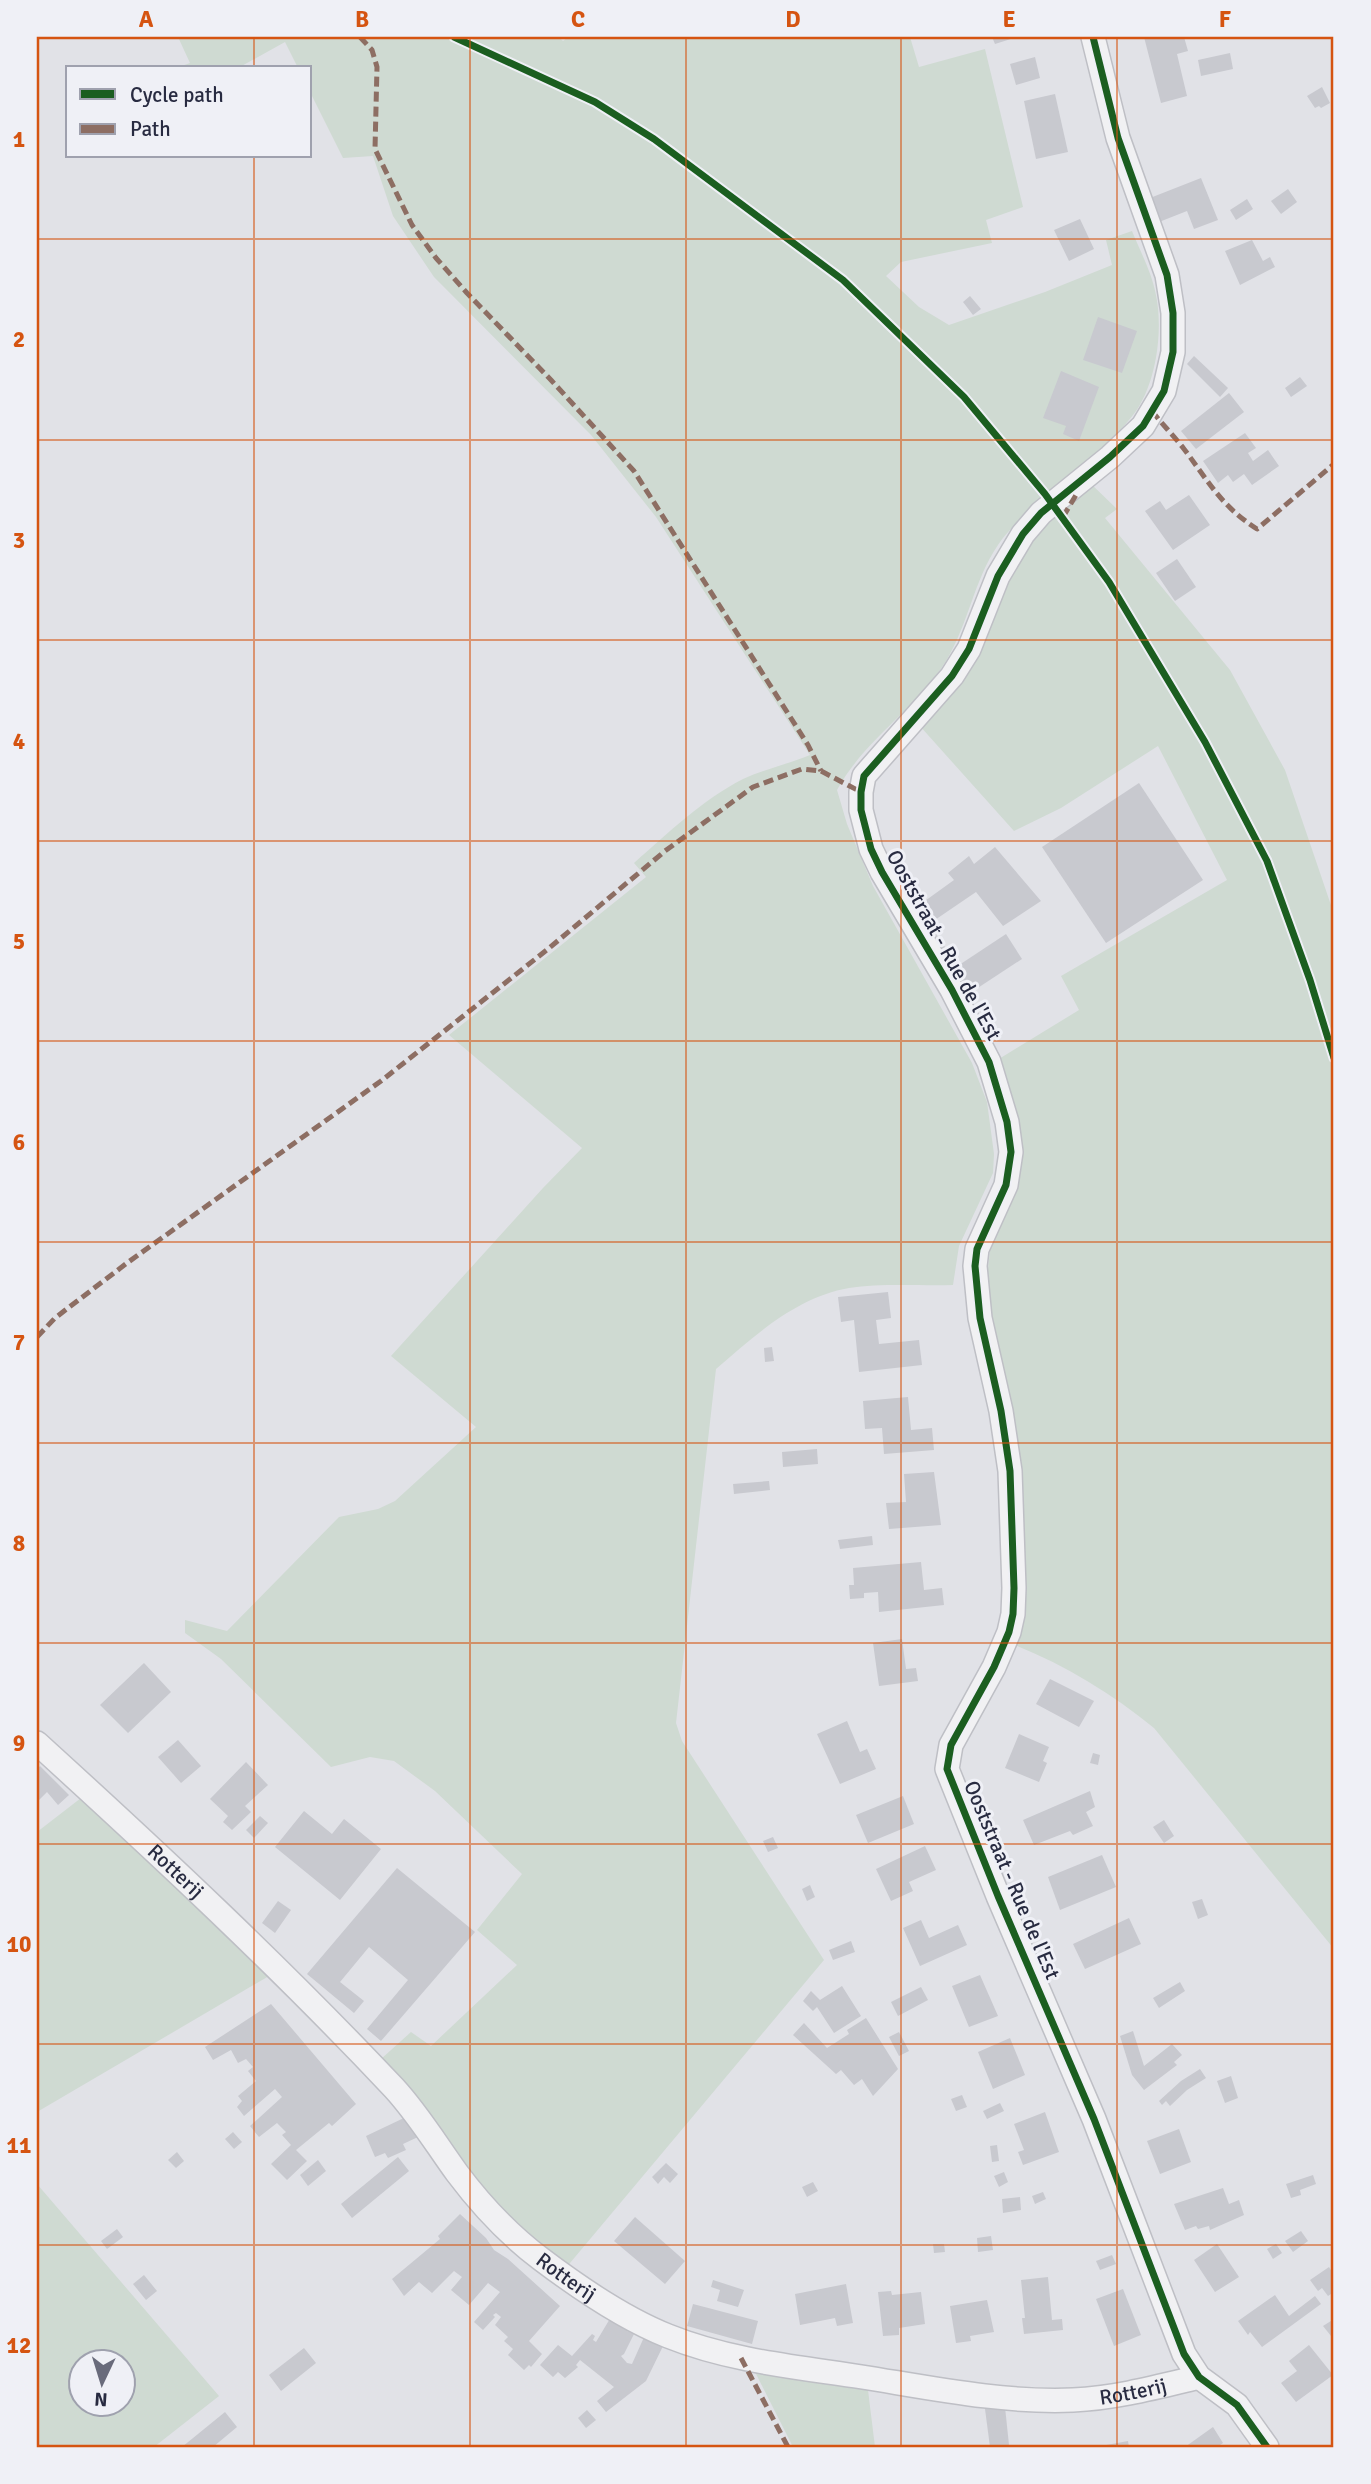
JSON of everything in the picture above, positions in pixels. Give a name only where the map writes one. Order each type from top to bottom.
[{"type":"street","name":"Ooststraat - Rue de l'Est","points":[[1093,37],[1118,138],[1167,275],[1173,313],[1172,352],[1164,391],[1143,426],[1110,457],[1041,513],[1023,534],[998,576],[969,649],[952,676],[864,776],[861,810],[864,828],[882,872],[952,990],[989,1062],[1007,1122],[1010,1152],[1006,1185],[977,1249],[975,1266],[981,1318],[1001,1411],[1010,1471],[1013,1614],[1009,1632],[994,1667],[951,1745],[947,1769],[1003,1908],[1094,2119],[1184,2354],[1199,2377]]},
{"type":"street","name":"Rotterij","points":[[37,1743],[166,1861],[314,2004],[411,2107],[458,2173],[516,2239],[569,2279],[642,2323],[667,2336],[741,2358],[931,2388],[1027,2399],[1073,2400],[1109,2397],[1199,2377]]},
{"type":"street","points":[[1199,2377],[1237,2406],[1268,2447]]},
{"type":"shaded area","points":[[178,37],[559,37],[563,41],[568,37],[910,37],[919,67],[985,49],[1023,207],[986,220],[992,243],[901,262],[886,276],[919,307],[949,325],[1045,292],[1112,265],[1106,240],[1132,231],[1149,270],[1156,295],[1159,323],[1157,353],[1150,382],[1138,408],[1112,439],[1004,537],[983,573],[946,661],[920,694],[861,756],[837,790],[847,824],[873,886],[972,1063],[987,1102],[994,1154],[993,1173],[959,1246],[953,1285],[874,1286],[830,1293],[778,1319],[716,1369],[676,1723],[682,1741],[824,1960],[565,2269],[503,2218],[381,2059],[411,2032],[431,2046],[517,1965],[477,1930],[522,1874],[435,1791],[394,1761],[370,1757],[331,1767],[221,1659],[185,1633],[185,1620],[227,1631],[339,1517],[378,1509],[395,1501],[476,1427],[391,1356],[582,1148],[449,1035],[646,877],[634,863],[699,807],[743,779],[810,755],[656,517],[591,435],[434,277],[393,216],[373,156],[343,158],[312,96],[312,66],[297,66],[285,42],[242,66],[182,66],[190,63]]},
{"type":"shaded area","points":[[1088,481],[1117,509],[1105,518],[1230,670],[1285,770],[1334,914],[1334,1949],[1154,1728],[1088,1681],[1015,1645],[985,1295],[991,1242],[1014,1187],[994,1062],[1079,1010],[1061,976],[1227,880],[1158,746],[1061,808],[1014,831],[919,725],[1024,543]]},
{"type":"shaded area","points":[[81,1798],[269,1976],[37,2112],[37,1832]]},
{"type":"shaded area","points":[[37,2184],[219,2396],[154,2447],[37,2447]]},
{"type":"shaded area","points":[[753,2368],[867,2382],[875,2447],[793,2447]]},
{"type":"building","points":[[992,37],[1017,37],[995,44]]},
{"type":"building","points":[[1144,37],[1184,37],[1188,51],[1177,54],[1187,96],[1161,103]]},
{"type":"building","points":[[1230,53],[1233,69],[1201,76],[1198,60]]},
{"type":"building","points":[[1035,57],[1040,78],[1016,85],[1010,64]]},
{"type":"building","points":[[1322,87],[1330,103],[1315,108],[1307,96]]},
{"type":"building","points":[[1055,94],[1068,152],[1036,159],[1024,101]]},
{"type":"building","points":[[1201,178],[1218,220],[1194,229],[1187,211],[1159,222],[1150,198]]},
{"type":"building","points":[[1288,189],[1297,202],[1281,214],[1271,201]]},
{"type":"building","points":[[1247,199],[1253,209],[1236,220],[1230,210]]},
{"type":"building","points":[[1080,219],[1094,249],[1069,261],[1054,230]]},
{"type":"building","points":[[1252,240],[1263,261],[1270,257],[1275,267],[1240,285],[1225,251]]},
{"type":"building","points":[[970,296],[981,309],[973,315],[963,302]]},
{"type":"building","points":[[1098,317],[1137,331],[1122,373],[1083,360]]},
{"type":"building","points":[[1194,356],[1228,388],[1220,397],[1187,364]]},
{"type":"building","points":[[1061,371],[1099,387],[1079,441],[1063,434],[1066,426],[1043,418]]},
{"type":"building","points":[[1300,377],[1307,386],[1291,397],[1285,388]]},
{"type":"building","points":[[1229,393],[1244,412],[1196,449],[1181,431]]},
{"type":"building","points":[[1245,433],[1256,448],[1248,453],[1253,461],[1268,450],[1279,466],[1252,485],[1244,474],[1233,482],[1228,475],[1218,483],[1203,461]]},
{"type":"building","points":[[1189,495],[1210,525],[1173,550],[1145,511],[1160,501],[1166,510]]},
{"type":"building","points":[[1177,559],[1196,587],[1175,601],[1156,573]]},
{"type":"building","points":[[1139,783],[1203,880],[1106,943],[1042,847]]},
{"type":"building","points":[[995,847],[1041,901],[1003,926],[976,892],[929,924],[952,957],[944,962],[911,911],[954,880],[948,873],[969,856],[974,864]]},
{"type":"building","points":[[1006,934],[1022,959],[964,997],[947,973]]},
{"type":"building","points":[[888,1292],[891,1318],[876,1320],[879,1344],[919,1340],[922,1365],[859,1372],[854,1320],[841,1322],[838,1297]]},
{"type":"building","points":[[772,1347],[774,1361],[765,1362],[764,1348]]},
{"type":"building","points":[[908,1397],[911,1430],[932,1428],[934,1450],[884,1454],[882,1428],[865,1429],[863,1401]]},
{"type":"building","points":[[817,1449],[818,1464],[783,1467],[782,1452]]},
{"type":"building","points":[[934,1472],[941,1525],[889,1529],[886,1503],[906,1502],[904,1474]]},
{"type":"building","points":[[769,1481],[770,1490],[734,1494],[733,1484]]},
{"type":"building","points":[[872,1536],[873,1545],[840,1549],[838,1540]]},
{"type":"building","points":[[921,1562],[924,1590],[942,1588],[944,1605],[879,1612],[878,1592],[864,1593],[864,1598],[850,1599],[849,1585],[854,1585],[853,1568]]},
{"type":"building","points":[[902,1639],[906,1669],[916,1668],[918,1681],[879,1686],[873,1643]]},
{"type":"building","points":[[144,1663],[171,1692],[128,1733],[100,1705]]},
{"type":"building","points":[[1050,1679],[1094,1701],[1079,1727],[1036,1704]]},
{"type":"building","points":[[847,1721],[860,1752],[867,1749],[876,1769],[840,1784],[817,1734]]},
{"type":"building","points":[[1019,1734],[1049,1747],[1043,1761],[1047,1763],[1039,1782],[1005,1768]]},
{"type":"building","points":[[178,1740],[201,1766],[181,1783],[158,1757]]},
{"type":"building","points":[[1093,1753],[1100,1755],[1098,1765],[1090,1763]]},
{"type":"building","points":[[246,1762],[268,1785],[245,1806],[251,1812],[232,1830],[223,1822],[228,1816],[210,1799]]},
{"type":"building","points":[[40,1766],[69,1795],[58,1805],[47,1792],[37,1802],[37,1770]]},
{"type":"building","points":[[1090,1791],[1095,1807],[1086,1812],[1093,1826],[1073,1835],[1070,1831],[1034,1845],[1023,1820]]},
{"type":"building","points":[[903,1796],[914,1824],[868,1843],[856,1815]]},
{"type":"building","points":[[304,1811],[332,1834],[344,1819],[381,1849],[340,1900],[275,1847]]},
{"type":"building","points":[[260,1816],[268,1823],[254,1838],[246,1830]]},
{"type":"building","points":[[1164,1820],[1174,1836],[1164,1843],[1153,1827]]},
{"type":"building","points":[[773,1837],[778,1848],[768,1852],[763,1841]]},
{"type":"building","points":[[925,1846],[936,1870],[909,1882],[913,1891],[891,1901],[876,1869]]},
{"type":"building","points":[[1102,1855],[1116,1887],[1060,1910],[1048,1877]]},
{"type":"building","points":[[397,1868],[475,1932],[381,2041],[367,2029],[408,1980],[369,1947],[340,1982],[364,2001],[354,2013],[307,1974]]},
{"type":"building","points":[[810,1885],[815,1897],[807,1901],[802,1889]]},
{"type":"building","points":[[1202,1899],[1208,1915],[1198,1919],[1192,1902]]},
{"type":"building","points":[[278,1901],[291,1910],[275,1933],[262,1923]]},
{"type":"building","points":[[1129,1918],[1141,1944],[1085,1969],[1073,1944]]},
{"type":"building","points":[[921,1920],[929,1938],[958,1925],[967,1945],[920,1966],[903,1928]]},
{"type":"building","points":[[851,1941],[855,1952],[833,1960],[829,1950]]},
{"type":"building","points":[[980,1975],[998,2016],[969,2027],[952,1986]]},
{"type":"building","points":[[1180,1982],[1185,1991],[1159,2008],[1153,1998]]},
{"type":"building","points":[[842,1986],[861,2016],[834,2033],[817,2007],[813,2011],[803,2001],[811,1991],[820,2000]]},
{"type":"building","points":[[921,1987],[928,2000],[898,2016],[891,2002]]},
{"type":"building","points":[[271,2004],[356,2104],[332,2126],[329,2123],[296,2150],[307,2161],[287,2180],[271,2164],[291,2145],[282,2135],[286,2132],[277,2123],[259,2137],[250,2126],[282,2097],[275,2089],[244,2116],[237,2107],[242,2101],[238,2096],[256,2081],[248,2071],[253,2067],[246,2059],[238,2063],[231,2050],[213,2060],[205,2047]]},
{"type":"building","points":[[866,2018],[898,2069],[873,2096],[862,2079],[854,2085],[841,2070],[836,2074],[793,2035],[804,2023],[827,2048],[849,2034],[847,2030]]},
{"type":"building","points":[[1133,2031],[1144,2066],[1172,2044],[1182,2055],[1174,2062],[1177,2065],[1144,2090],[1132,2075],[1120,2036]]},
{"type":"building","points":[[899,2032],[909,2051],[899,2056],[889,2037]]},
{"type":"building","points":[[1010,2038],[1025,2075],[993,2089],[978,2052]]},
{"type":"building","points":[[1200,2069],[1206,2078],[1187,2090],[1170,2106],[1166,2101],[1162,2105],[1159,2101],[1181,2081]]},
{"type":"building","points":[[1231,2076],[1238,2098],[1225,2103],[1217,2081]]},
{"type":"building","points":[[962,2095],[967,2107],[956,2111],[951,2099]]},
{"type":"building","points":[[1000,2103],[1004,2111],[987,2119],[983,2111]]},
{"type":"building","points":[[1045,2112],[1059,2152],[1023,2165],[1018,2152],[1024,2150],[1014,2124]]},
{"type":"building","points":[[406,2117],[418,2137],[403,2144],[406,2150],[388,2158],[385,2153],[375,2157],[366,2136]]},
{"type":"building","points":[[1179,2129],[1191,2162],[1160,2174],[1147,2141]]},
{"type":"building","points":[[233,2132],[242,2142],[234,2149],[225,2139]]},
{"type":"building","points":[[997,2145],[999,2161],[992,2162],[990,2146]]},
{"type":"building","points":[[177,2152],[184,2161],[176,2168],[168,2160]]},
{"type":"building","points":[[398,2157],[409,2171],[352,2218],[341,2204]]},
{"type":"building","points":[[318,2160],[326,2171],[308,2186],[300,2175]]},
{"type":"building","points":[[666,2163],[678,2174],[670,2183],[664,2177],[658,2184],[652,2177]]},
{"type":"building","points":[[1004,2172],[1008,2182],[999,2187],[994,2176]]},
{"type":"building","points":[[1313,2175],[1316,2184],[1300,2190],[1301,2195],[1291,2198],[1286,2184]]},
{"type":"building","points":[[813,2182],[818,2191],[807,2197],[802,2187]]},
{"type":"building","points":[[1223,2188],[1229,2204],[1239,2200],[1244,2215],[1210,2230],[1209,2226],[1198,2229],[1196,2226],[1185,2230],[1174,2204]]},
{"type":"building","points":[[1043,2192],[1046,2199],[1035,2204],[1032,2196]]},
{"type":"building","points":[[1020,2197],[1021,2210],[1003,2213],[1002,2199]]},
{"type":"building","points":[[460,2214],[486,2238],[494,2250],[508,2259],[560,2306],[529,2341],[542,2354],[531,2367],[529,2365],[524,2370],[508,2355],[513,2349],[504,2341],[508,2337],[495,2325],[501,2317],[496,2313],[483,2330],[474,2322],[500,2292],[488,2283],[469,2305],[451,2290],[462,2277],[454,2271],[432,2293],[419,2282],[404,2296],[392,2279],[440,2239],[438,2236]]},
{"type":"building","points":[[635,2217],[685,2261],[665,2284],[614,2241]]},
{"type":"building","points":[[117,2229],[123,2237],[107,2249],[101,2241]]},
{"type":"building","points":[[1301,2231],[1308,2241],[1293,2252],[1285,2241]]},
{"type":"building","points":[[991,2236],[993,2250],[978,2252],[977,2238]]},
{"type":"building","points":[[933,2244],[944,2244],[945,2252],[934,2253]]},
{"type":"building","points":[[1217,2244],[1239,2277],[1215,2292],[1194,2260]]},
{"type":"building","points":[[1276,2244],[1282,2253],[1273,2259],[1267,2249]]},
{"type":"building","points":[[1112,2255],[1116,2264],[1100,2270],[1096,2261]]},
{"type":"building","points":[[1329,2267],[1334,2275],[1334,2292],[1328,2296],[1322,2288],[1318,2291],[1310,2280]]},
{"type":"building","points":[[144,2275],[157,2291],[146,2300],[133,2284]]},
{"type":"building","points":[[1048,2277],[1052,2320],[1062,2319],[1063,2330],[1024,2334],[1021,2280]]},
{"type":"building","points":[[713,2280],[744,2290],[738,2307],[717,2301],[720,2290],[711,2287]]},
{"type":"building","points":[[846,2284],[853,2323],[837,2326],[835,2318],[800,2325],[795,2294]]},
{"type":"building","points":[[1123,2289],[1141,2335],[1114,2346],[1096,2299]]},
{"type":"building","points":[[891,2291],[892,2295],[921,2292],[925,2324],[899,2328],[899,2335],[883,2336],[878,2292]]},
{"type":"building","points":[[1275,2295],[1289,2316],[1315,2296],[1321,2304],[1262,2347],[1250,2332],[1248,2335],[1238,2321]]},
{"type":"building","points":[[987,2300],[994,2332],[970,2336],[971,2341],[956,2343],[950,2306]]},
{"type":"building","points":[[693,2304],[758,2321],[752,2344],[687,2326]]},
{"type":"building","points":[[611,2317],[629,2327],[627,2331],[634,2334],[621,2356],[627,2363],[632,2364],[645,2335],[664,2344],[646,2381],[606,2412],[597,2401],[614,2387],[580,2360],[576,2365],[578,2367],[565,2378],[558,2372],[553,2377],[540,2365],[558,2345],[572,2356],[592,2334],[596,2342]]},
{"type":"building","points":[[1334,2319],[1334,2334],[1331,2336],[1323,2326]]},
{"type":"building","points":[[1309,2345],[1333,2375],[1296,2402],[1281,2383],[1297,2371],[1289,2361]]},
{"type":"building","points":[[304,2348],[316,2363],[281,2391],[269,2375]]},
{"type":"building","points":[[1005,2407],[1009,2445],[990,2447],[985,2409]]},
{"type":"building","points":[[587,2410],[596,2420],[586,2428],[578,2418]]},
{"type":"building","points":[[225,2412],[237,2427],[213,2447],[182,2447]]},
{"type":"building","points":[[1213,2427],[1223,2443],[1217,2447],[1185,2447]]},
{"type":"building","points":[[1128,2441],[1129,2447],[1101,2447],[1101,2446]]},
{"type":"marked path","points":[[360,37],[372,50],[377,67],[375,149],[412,225],[467,293],[634,471],[808,745],[821,771]]},
{"type":"marked path","points":[[1152,411],[1225,502],[1257,529],[1334,464]]},
{"type":"marked path","points":[[1063,517],[1076,495],[1072,487]]},
{"type":"marked path","points":[[37,1337],[55,1318],[127,1263],[381,1081],[548,949],[665,851],[753,787],[802,769],[821,771],[861,792]]},
{"type":"marked path","points":[[741,2358],[788,2447]]},
{"type":"cycle path","points":[[454,37],[595,102],[654,139],[843,280],[964,397],[1045,494],[1109,582],[1205,742],[1267,861],[1310,980],[1334,1058]]},
{"type":"cycle path","points":[[1093,37],[1118,138],[1167,275],[1173,313],[1173,352],[1164,391],[1143,426],[1110,457],[1041,513],[1023,534],[998,576],[969,649],[952,676],[864,776],[861,810],[871,849],[882,872],[952,990],[989,1062],[1007,1122],[1011,1152],[1006,1185],[977,1249],[975,1266],[980,1318],[1001,1411],[1010,1471],[1013,1614],[1009,1632],[994,1667],[951,1745],[947,1769],[998,1896],[1094,2119],[1184,2354],[1199,2377],[1237,2405],[1267,2447]]}]
